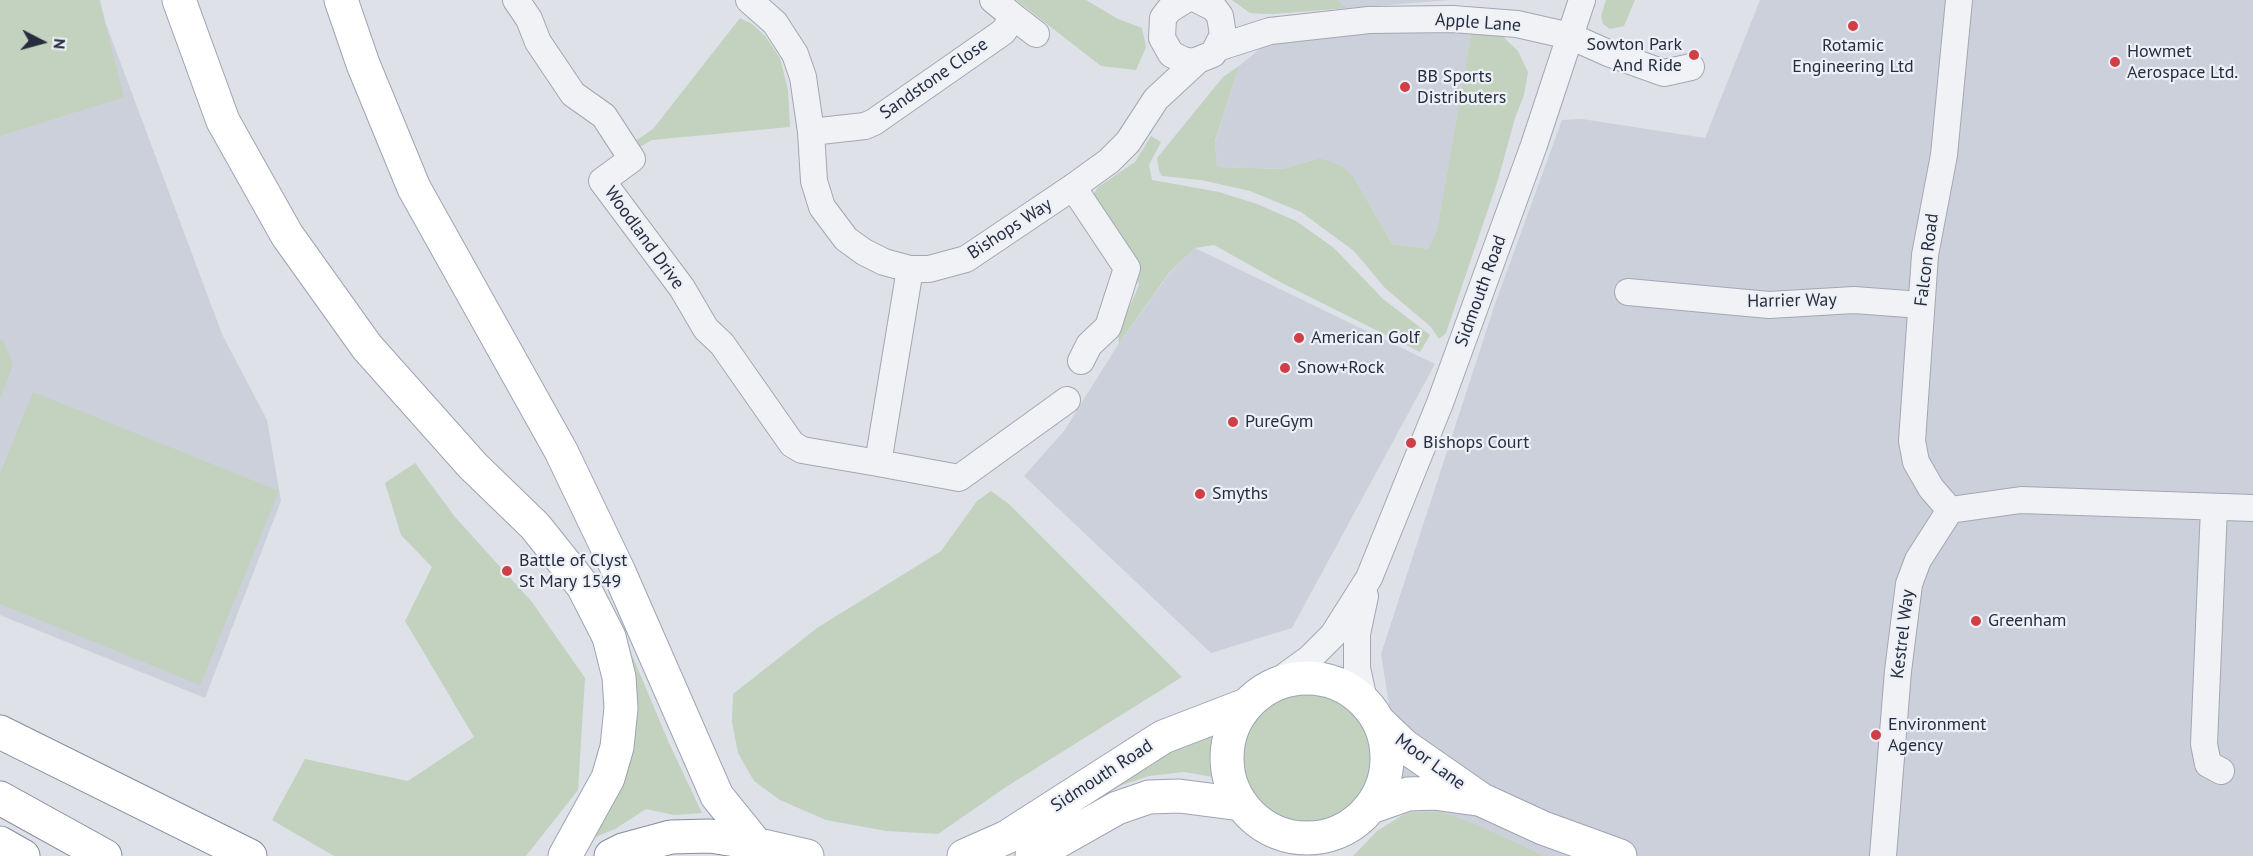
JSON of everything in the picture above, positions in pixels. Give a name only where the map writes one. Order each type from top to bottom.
[{"type":"main road","points":[[178,0],[223,121],[287,235],[367,347],[473,466],[536,526],[583,586],[609,637],[619,677],[621,708],[616,747],[608,778],[595,807],[565,856]]},
{"type":"main road","points":[[341,0],[363,64],[414,188],[561,451],[619,572],[712,786],[726,809],[762,848]]},
{"type":"main road","points":[[1298,677],[1322,678],[1345,686],[1372,711],[1387,744],[1388,766],[1382,788],[1371,807],[1349,827],[1330,835],[1311,838],[1292,837],[1274,831],[1258,821],[1241,804],[1230,780],[1227,754],[1232,728],[1245,705],[1274,684],[1298,677]]},
{"type":"main road","name":"Sidmouth Road","points":[[964,856],[1007,837],[1163,737],[1245,705]]},
{"type":"main road","name":"Moor Lane","points":[[1372,711],[1403,745],[1482,800],[1543,828],[1620,856]]},
{"type":"main road","points":[[0,732],[250,856]]},
{"type":"main road","name":"Moor Lane","points":[[1371,807],[1408,794],[1434,793],[1482,800]]},
{"type":"main road","name":"Sidmouth Road","points":[[1032,856],[1117,808],[1149,797],[1179,796],[1241,804]]},
{"type":"main road","points":[[0,798],[105,856]]},
{"type":"main road","points":[[610,856],[623,850],[671,837],[710,836],[807,856]]},
{"type":"main road","points":[[0,843],[23,856]]},
{"type":"street","name":"Woodland Drive","points":[[516,0],[529,19],[538,42],[573,94],[604,116],[632,159],[602,181],[682,288],[706,329],[722,344],[792,444],[802,450],[959,478],[1022,447],[1067,400]]},
{"type":"street","name":"Bishops Way","points":[[749,0],[775,23],[795,54],[803,77],[811,132],[814,182],[822,207],[834,226],[864,252],[884,262],[910,268],[929,269],[966,259],[1073,187],[1109,161],[1128,142],[1156,99],[1207,55]]},
{"type":"street","points":[[993,0],[1036,34]]},
{"type":"street","points":[[1184,0],[1168,10],[1159,11],[1162,38],[1167,49],[1183,60],[1207,55],[1223,35],[1221,20],[1214,8],[1198,0]]},
{"type":"street","name":"Sidmouth Road","points":[[1372,711],[1357,668],[1357,634],[1369,578],[1440,403],[1534,146],[1582,0]]},
{"type":"street","name":"Falcon Road","points":[[1950,510],[1926,480],[1916,462],[1912,441],[1925,255],[1950,104],[1959,0]]},
{"type":"street","name":"Apple Lane","points":[[1207,55],[1270,31],[1385,10],[1517,24],[1570,36],[1608,53],[1664,73],[1691,67]]},
{"type":"street","name":"Sandstone Close","points":[[811,132],[865,126],[874,122],[1003,32],[1014,17]]},
{"type":"street","name":"Apple Lane","points":[[1221,20],[1270,31]]},
{"type":"street","name":"Bishops Way","points":[[1156,99],[1167,49]]},
{"type":"street","points":[[1073,187],[1121,238],[1126,277],[1108,327],[1089,345],[1081,361]]},
{"type":"street","points":[[878,463],[910,268]]},
{"type":"street","name":"Harrier Way","points":[[1628,292],[1768,305],[1854,300],[1921,305]]},
{"type":"street","points":[[1950,510],[2021,500],[2253,508]]},
{"type":"street","points":[[2214,508],[2204,744],[2208,764],[2221,771]]},
{"type":"street","name":"Kestrel Way","points":[[1883,856],[1898,671],[1909,584],[1918,560],[1950,510]]},
{"type":"street","name":"Sidmouth Road","points":[[1274,684],[1310,658],[1333,635],[1369,578]]},
{"type":"shaded area","points":[[0,0],[100,0],[106,24],[222,334],[267,420],[281,501],[205,698],[0,615]]},
{"type":"shaded area","points":[[1232,0],[1451,0],[1273,14],[1250,13]]},
{"type":"shaded area","points":[[1760,0],[2253,0],[2253,856],[1544,856],[1440,811],[1406,813],[1381,654],[1495,304],[1562,120],[1582,119],[1705,138]]},
{"type":"shaded area","points":[[1472,29],[1437,231],[1428,249],[1392,244],[1355,179],[1319,158],[1283,169],[1217,167],[1215,142],[1239,66],[1275,36]]},
{"type":"shaded area","points":[[1195,248],[1435,364],[1292,628],[1211,653],[1024,476],[1064,431],[1119,343],[1169,274]]},
{"type":"green space","points":[[0,0],[99,0],[124,97],[0,136]]},
{"type":"green space","points":[[1016,0],[1086,0],[1118,19],[1142,28],[1146,47],[1136,70],[1101,66]]},
{"type":"green space","points":[[1232,0],[1337,0],[1346,8],[1273,14],[1250,13]]},
{"type":"green space","points":[[1606,0],[1635,0],[1624,26],[1610,29],[1603,24],[1601,16]]},
{"type":"green space","points":[[740,18],[752,24],[765,36],[780,58],[788,90],[790,127],[652,140],[638,148],[634,142],[653,129]]},
{"type":"green space","points":[[1472,29],[1501,35],[1518,51],[1528,72],[1524,95],[1515,118],[1498,180],[1446,333],[1439,339],[1431,327],[1385,288],[1354,251],[1301,212],[1250,191],[1201,180],[1162,176],[1159,171],[1157,158],[1223,77],[1239,66],[1215,141],[1217,167],[1283,169],[1319,158],[1342,166],[1355,179],[1392,244],[1428,249],[1437,230]]},
{"type":"green space","points":[[1151,136],[1161,142],[1149,165],[1152,180],[1219,192],[1257,204],[1296,221],[1334,248],[1383,299],[1430,335],[1420,352],[1282,283],[1214,245],[1195,248],[1169,273],[1119,343],[1118,333],[1139,285],[1129,256],[1092,197],[1098,187],[1135,162]]},
{"type":"green space","points":[[0,339],[3,340],[13,365],[0,399]]},
{"type":"green space","points":[[33,392],[279,491],[200,685],[0,604],[0,474]]},
{"type":"green space","points":[[415,463],[455,517],[532,602],[585,678],[578,790],[526,856],[334,856],[272,820],[305,759],[408,781],[474,737],[405,621],[432,567],[401,535],[385,483]]},
{"type":"green space","points":[[991,491],[1009,504],[1182,677],[1006,787],[938,834],[886,831],[826,820],[780,800],[754,781],[738,753],[732,722],[733,694],[817,628],[941,551],[977,501]]},
{"type":"green space","points":[[619,624],[669,743],[702,813],[674,815],[646,809],[615,829],[591,839]]},
{"type":"green space","points":[[1308,690],[1334,695],[1356,709],[1370,731],[1375,757],[1370,783],[1356,805],[1334,819],[1308,824],[1282,819],[1260,805],[1246,783],[1241,757],[1246,731],[1260,709],[1282,695]]},
{"type":"green space","points":[[1226,723],[1219,755],[1219,768],[1224,779],[1184,772],[1149,776],[1122,785],[1062,822],[1104,783]]},
{"type":"green space","points":[[1440,811],[1482,827],[1544,856],[1353,856],[1377,831],[1406,813]]},
{"type":"place","name":"Rotamic Engineering Ltd","points":[[1853,26]]},
{"type":"place","name":"Sowton Park And Ride","points":[[1694,55]]},
{"type":"place","name":"Howmet Aerospace Ltd.","points":[[2115,62]]},
{"type":"place","name":"BB Sports Distributers","points":[[1405,87]]},
{"type":"place","name":"American Golf","points":[[1299,338]]},
{"type":"place","name":"Snow+Rock","points":[[1285,368]]},
{"type":"place","name":"PureGym","points":[[1233,422]]},
{"type":"place","name":"Bishops Court","points":[[1411,443]]},
{"type":"place","name":"Smyths","points":[[1200,494]]},
{"type":"place","name":"Battle of Clyst St Mary 1549","points":[[507,571]]},
{"type":"place","name":"Greenham","points":[[1976,621]]},
{"type":"place","name":"Environment Agency","points":[[1876,735]]}]
